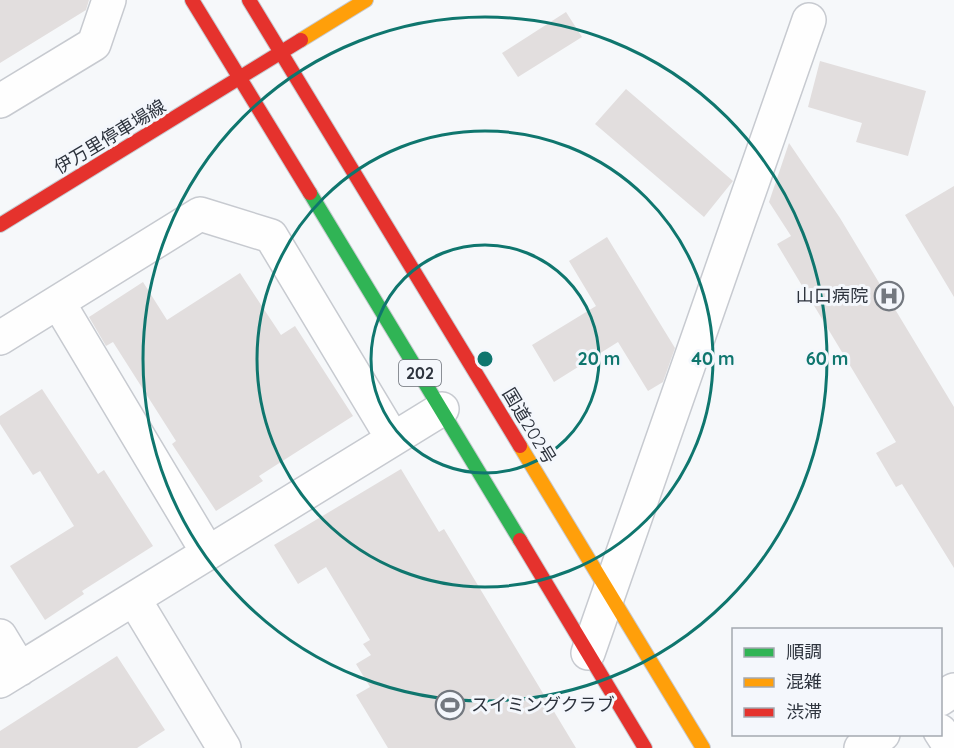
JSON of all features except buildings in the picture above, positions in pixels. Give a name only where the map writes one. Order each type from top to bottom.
[{"type":"main road","name":"202","points":[[192,0],[238,79],[442,409],[645,748]]},
{"type":"main road","name":"国道202号","points":[[249,0],[704,748]]},
{"type":"main road","name":"伊万里停車場線","points":[[0,225],[282,54],[366,0]]},
{"type":"street","points":[[0,101],[94,44],[109,0]]},
{"type":"street","points":[[588,653],[809,20]]},
{"type":"street","points":[[0,338],[200,214],[270,236],[393,439]]},
{"type":"street","points":[[58,302],[208,553]]},
{"type":"street","points":[[0,636],[10,675],[442,409]]},
{"type":"street","points":[[134,599],[224,748]]},
{"type":"street","points":[[942,733],[951,748]]},
{"type":"street","points":[[861,748],[881,736]]},
{"type":"traffic: fast","points":[[310,193],[520,540]]},
{"type":"traffic: slow","points":[[301,40],[366,0]]},
{"type":"traffic: slow","points":[[520,446],[703,748]]},
{"type":"traffic: jam","points":[[192,0],[310,193]]},
{"type":"traffic: jam","points":[[249,0],[520,446]]},
{"type":"traffic: jam","points":[[0,225],[301,40]]},
{"type":"traffic: jam","points":[[520,540],[645,748]]},
{"type":"place","name":"山口病院","points":[[889,296]]},
{"type":"place","name":"スイミングクラブ","points":[[450,705]]}]
